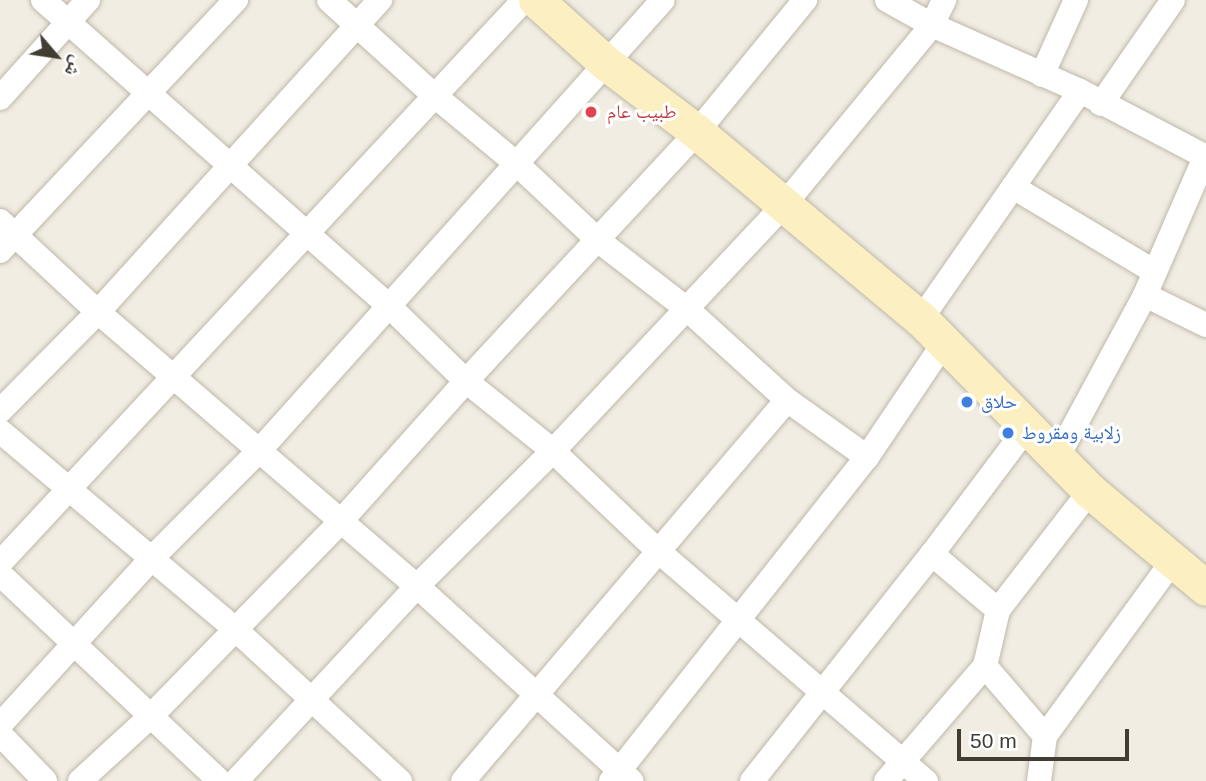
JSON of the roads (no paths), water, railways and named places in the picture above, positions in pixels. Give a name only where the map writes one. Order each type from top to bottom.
[{"type":"street","points":[[43,0],[388,305],[466,381],[553,452],[657,550],[740,618],[821,694],[894,771],[926,781]]},
{"type":"street","points":[[0,98],[88,0]]},
{"type":"street","points":[[236,0],[150,92],[5,235],[417,586],[621,777],[740,618],[867,457],[932,331],[1013,187],[1080,91]]},
{"type":"street","points":[[329,0],[435,96],[517,164],[599,240],[687,309],[787,400],[867,457]]},
{"type":"street","points":[[0,411],[97,312],[380,0]]},
{"type":"street","points":[[0,563],[524,0]]},
{"type":"street","points":[[536,0],[606,62],[697,132],[932,331],[1090,491],[1206,588]]},
{"type":"street","points":[[0,725],[151,559],[259,451],[663,0]]},
{"type":"street","points":[[80,781],[151,716],[234,628],[341,522],[466,381],[697,132],[804,0]]},
{"type":"street","points":[[887,0],[932,25],[1080,91],[1205,157],[1145,295],[1057,458]]},
{"type":"street","points":[[236,781],[417,586],[553,452],[783,206],[932,25],[944,0]]},
{"type":"street","points":[[1042,75],[1076,0]]},
{"type":"street","points":[[1101,104],[1173,0]]},
{"type":"street","points":[[1013,187],[1155,272]]},
{"type":"street","points":[[1145,295],[1206,325]]},
{"type":"street","points":[[463,781],[537,698],[657,550],[787,400]]},
{"type":"street","points":[[752,781],[932,554],[1026,429]]},
{"type":"street","points":[[0,431],[68,491],[234,628],[400,781]]},
{"type":"street","points":[[894,771],[985,666],[998,610],[1090,491]]},
{"type":"street","points":[[932,554],[998,610]]},
{"type":"street","points":[[1039,781],[1045,736],[1172,562]]},
{"type":"street","points":[[0,574],[220,781]]},
{"type":"street","points":[[985,666],[1045,736]]},
{"type":"street","points":[[0,734],[45,781]]},
{"type":"place","name":"طبيب عام","points":[[591,112]]},
{"type":"place","name":"حلاق","points":[[967,402]]},
{"type":"place","name":"زلابية ومقروط","points":[[1008,433]]}]
